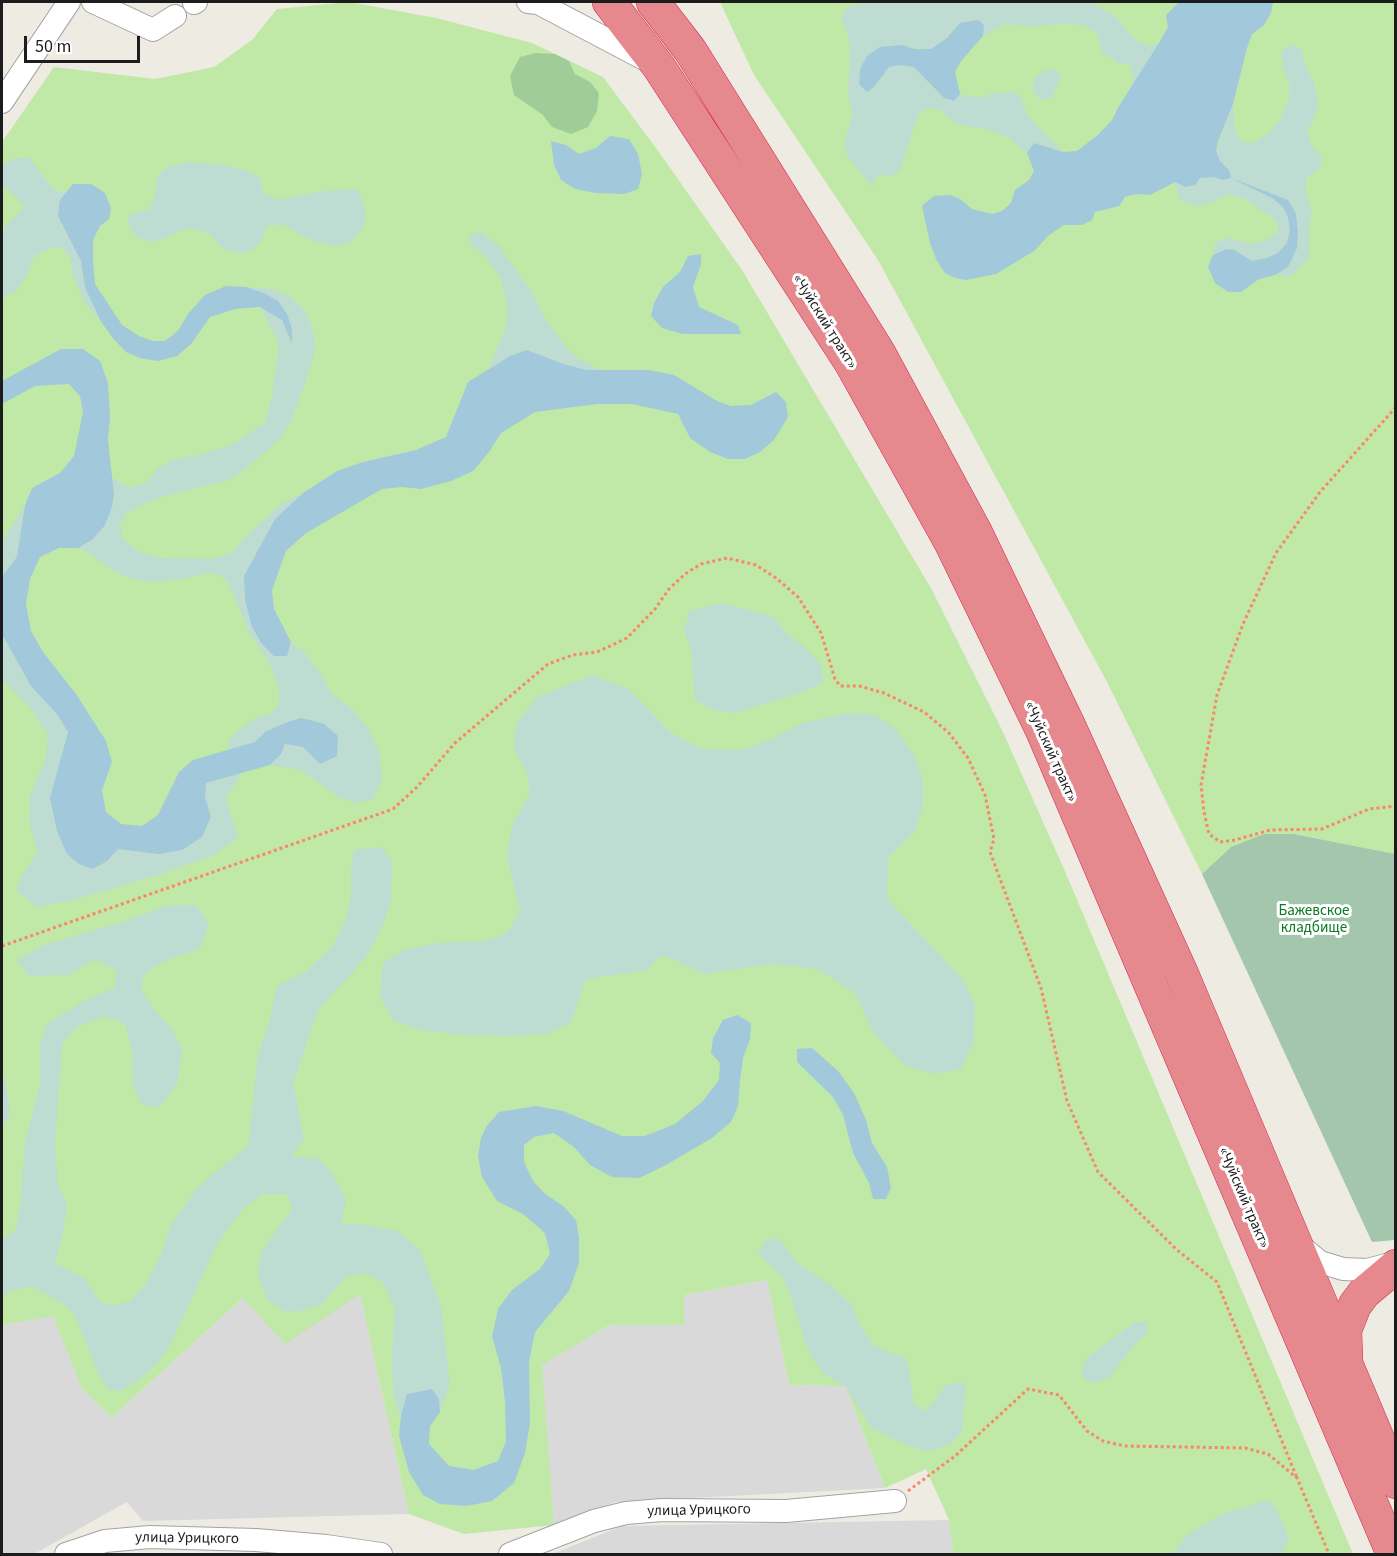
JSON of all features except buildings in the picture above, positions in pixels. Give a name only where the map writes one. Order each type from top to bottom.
[{"type":"highway","name":"«Чуйский тракт»","points":[[609,2],[659,67],[851,363],[951,543],[1047,741],[1393,1554]]},
{"type":"highway","name":"«Чуйский тракт»","points":[[652,2],[690,50],[879,353],[975,531],[1069,726],[1182,974],[1395,1482]]},
{"type":"highway","points":[[684,2],[690,50]]},
{"type":"highway","points":[[1347,1368],[1344,1339],[1350,1313],[1364,1293],[1395,1264]]},
{"type":"street","points":[[2,102],[69,2]]},
{"type":"street","points":[[93,2],[153,30],[175,16]]},
{"type":"street","points":[[528,2],[537,3],[659,67]]},
{"type":"street","points":[[1293,1240],[1320,1262],[1343,1269],[1367,1270],[1395,1264]]},
{"type":"street","name":"улица Урицкого","points":[[510,1554],[594,1521],[626,1512],[786,1511],[895,1501]]},
{"type":"street","name":"улица Урицкого","points":[[66,1554],[105,1541],[150,1537],[303,1544],[381,1554]]},
{"type":"path","points":[[1395,407],[1320,492],[1276,553],[1243,624],[1217,695],[1201,785],[1209,834],[1220,842],[1270,830],[1322,829],[1369,809],[1395,806]]},
{"type":"path","points":[[2,946],[393,809],[417,787],[454,743],[548,664],[573,655],[597,652],[627,638],[655,609],[669,589],[685,574],[701,564],[727,558],[756,565],[798,597],[821,633],[835,679],[840,686],[860,686],[884,693],[924,712],[950,733],[968,758],[985,795],[994,839],[990,852],[1041,988],[1067,1101],[1098,1172],[1177,1250],[1217,1282],[1329,1554]]},
{"type":"path","points":[[895,1501],[955,1456],[1028,1389],[1059,1395],[1087,1431],[1104,1440],[1125,1446],[1245,1448],[1268,1454],[1296,1478]]},
{"type":"shaded area","points":[[863,2],[1091,2],[1116,17],[1135,40],[1148,46],[1159,43],[1131,90],[1133,78],[1128,64],[1120,64],[1102,52],[1097,34],[1084,25],[1004,24],[983,36],[984,26],[960,23],[947,38],[931,49],[888,45],[874,87],[889,67],[899,65],[914,67],[932,88],[954,101],[960,94],[985,97],[992,93],[1013,92],[1020,96],[1028,116],[1063,152],[1035,143],[1027,153],[1006,136],[957,124],[939,109],[925,108],[918,115],[900,171],[890,177],[878,174],[873,188],[848,157],[844,143],[853,113],[848,96],[850,49],[847,31],[841,20],[845,9]]},
{"type":"shaded area","points":[[1179,2],[1273,2],[1271,13],[1264,25],[1252,34],[1233,104],[1218,141],[1216,150],[1220,161],[1229,170],[1231,178],[1223,180],[1214,177],[1200,178],[1195,185],[1185,187],[1175,182],[1150,195],[1137,194],[1125,197],[1119,206],[1095,212],[1092,220],[1082,225],[1064,225],[1049,235],[1034,251],[996,274],[966,280],[945,273],[930,243],[922,206],[934,196],[950,195],[960,199],[972,209],[992,214],[1002,211],[1011,203],[1015,190],[1029,180],[1034,171],[1027,153],[1034,143],[1063,152],[1077,151],[1099,134],[1112,120],[1168,27],[1166,15]]},
{"type":"shaded area","points":[[978,20],[984,25],[983,36],[961,61],[955,72],[960,94],[954,101],[944,98],[914,67],[899,65],[889,67],[874,87],[867,92],[859,84],[860,69],[867,56],[880,47],[902,45],[915,49],[931,49],[947,38],[960,23]]},
{"type":"shaded area","points":[[1291,44],[1302,50],[1305,64],[1315,85],[1318,102],[1314,119],[1307,132],[1312,147],[1322,157],[1319,170],[1307,177],[1305,188],[1312,213],[1309,227],[1309,258],[1291,276],[1275,275],[1288,267],[1297,248],[1288,200],[1245,184],[1272,198],[1283,207],[1288,217],[1290,230],[1287,243],[1278,253],[1252,261],[1234,250],[1226,250],[1213,255],[1216,243],[1227,238],[1253,244],[1267,240],[1278,232],[1276,220],[1245,199],[1229,194],[1206,205],[1192,205],[1179,199],[1175,182],[1185,187],[1200,177],[1214,177],[1223,180],[1229,170],[1220,161],[1216,150],[1233,104],[1235,130],[1241,141],[1254,143],[1270,132],[1279,121],[1288,102],[1290,85],[1283,68],[1281,52]]},
{"type":"shaded area","points":[[1045,70],[1054,70],[1061,77],[1051,98],[1043,100],[1033,91],[1033,84],[1035,78]]},
{"type":"shaded area","points":[[610,136],[629,139],[638,154],[642,174],[638,189],[624,194],[595,193],[575,189],[561,180],[554,165],[551,141],[566,145],[579,154],[596,148]]},
{"type":"shaded area","points":[[15,158],[29,158],[54,190],[66,193],[60,200],[81,261],[85,287],[100,320],[85,303],[73,277],[70,257],[62,248],[52,248],[35,255],[17,290],[2,299],[2,242],[5,227],[24,207],[17,197],[3,186],[4,164]]},
{"type":"shaded area","points":[[188,162],[246,170],[260,178],[264,193],[278,200],[324,191],[354,189],[361,195],[366,214],[363,229],[349,243],[336,246],[310,240],[285,225],[267,225],[261,242],[250,251],[237,253],[223,248],[207,232],[186,228],[169,237],[151,242],[136,237],[127,221],[131,214],[149,210],[155,195],[157,177],[167,167]]},
{"type":"shaded area","points":[[1231,178],[1288,200],[1296,214],[1298,233],[1297,248],[1288,267],[1275,275],[1259,279],[1241,292],[1228,292],[1215,283],[1208,267],[1213,255],[1226,249],[1234,250],[1252,261],[1267,258],[1278,253],[1287,243],[1290,230],[1288,217],[1283,207],[1272,198]]},
{"type":"shaded area","points":[[73,184],[91,184],[105,193],[111,208],[109,219],[100,226],[93,240],[95,284],[122,325],[139,336],[153,341],[165,341],[178,331],[188,314],[205,295],[226,286],[246,287],[278,301],[287,314],[292,329],[292,343],[282,320],[260,307],[235,309],[210,317],[191,344],[177,356],[158,361],[140,358],[126,352],[100,320],[85,287],[81,261],[58,216],[60,200]]},
{"type":"shaded area","points":[[482,232],[499,246],[531,291],[546,320],[560,340],[576,357],[600,370],[587,370],[563,364],[527,350],[510,356],[489,368],[507,325],[507,302],[501,278],[485,256],[471,244],[469,236]]},
{"type":"shaded area","points":[[701,254],[701,264],[693,287],[699,307],[738,325],[741,334],[683,334],[662,328],[651,316],[654,303],[663,287],[680,272],[688,256]]},
{"type":"shaded area","points":[[246,287],[272,289],[291,297],[305,311],[311,325],[316,346],[291,421],[280,439],[245,469],[226,481],[171,494],[126,513],[120,524],[122,538],[140,553],[160,558],[215,559],[235,551],[244,538],[280,505],[303,493],[275,519],[244,576],[287,656],[291,642],[305,653],[322,675],[331,693],[351,708],[368,728],[379,752],[382,779],[373,799],[356,803],[340,798],[301,770],[270,765],[281,754],[285,744],[303,747],[320,764],[338,737],[324,724],[301,718],[265,732],[255,742],[228,750],[229,741],[239,730],[254,719],[272,713],[279,703],[279,687],[268,660],[250,634],[228,582],[218,574],[206,573],[155,582],[132,579],[112,570],[91,554],[78,548],[93,539],[112,507],[114,495],[111,477],[130,488],[147,482],[158,469],[171,460],[199,455],[232,445],[265,423],[272,397],[279,343],[260,307],[282,320],[292,341],[292,329],[264,293]]},
{"type":"shaded area","points":[[61,349],[83,349],[100,361],[108,383],[110,416],[108,440],[114,495],[105,525],[93,539],[78,548],[59,548],[40,557],[30,579],[26,604],[31,631],[43,652],[76,694],[106,741],[112,762],[102,790],[106,812],[121,824],[142,826],[158,815],[179,772],[193,760],[255,742],[265,732],[285,723],[301,718],[310,720],[324,724],[338,736],[337,756],[320,764],[303,747],[285,744],[281,754],[270,765],[206,783],[205,797],[211,817],[202,837],[182,850],[159,854],[118,849],[107,861],[93,869],[79,864],[67,854],[57,831],[50,798],[68,732],[57,714],[31,686],[2,634],[2,577],[17,557],[25,505],[32,488],[60,473],[74,456],[83,412],[80,396],[69,384],[35,386],[2,404],[2,381]]},
{"type":"shaded area","points":[[527,350],[563,364],[587,370],[649,370],[674,375],[717,401],[731,406],[751,405],[776,392],[786,402],[788,417],[774,440],[760,452],[745,459],[728,459],[710,452],[690,438],[678,414],[632,404],[597,404],[535,412],[501,433],[473,471],[451,481],[421,489],[402,487],[382,489],[306,533],[286,551],[272,590],[274,609],[291,642],[287,656],[274,656],[262,644],[252,627],[245,600],[244,576],[275,519],[303,493],[337,471],[363,462],[416,450],[446,437],[468,382],[510,356]]},
{"type":"shaded area","points":[[25,505],[17,557],[2,577],[2,542]]},
{"type":"shaded area","points":[[722,603],[774,617],[785,632],[803,646],[822,666],[823,683],[794,695],[734,713],[713,710],[695,700],[691,650],[684,630],[690,611]]},
{"type":"shaded area","points":[[2,634],[31,686],[57,714],[69,732],[107,861],[118,849],[138,850],[202,837],[211,817],[205,797],[206,783],[242,773],[226,798],[238,837],[214,855],[158,875],[73,900],[38,907],[16,891],[23,874],[38,852],[30,825],[30,795],[46,759],[48,735],[30,707],[2,679]]},
{"type":"shaded area","points":[[593,675],[629,689],[671,733],[702,749],[742,750],[772,739],[803,723],[848,713],[876,715],[894,728],[913,753],[923,780],[923,805],[915,832],[888,857],[887,899],[962,979],[975,1004],[974,1041],[961,1069],[933,1074],[904,1065],[873,1032],[855,993],[818,969],[771,964],[703,974],[673,959],[661,956],[647,970],[586,979],[571,1022],[550,1033],[516,1036],[468,1035],[420,1030],[393,1020],[380,996],[383,963],[404,950],[438,943],[486,941],[507,933],[520,912],[507,856],[512,825],[530,793],[527,772],[514,750],[516,724],[537,697]]},
{"type":"shaded area","points":[[381,847],[392,861],[391,900],[383,925],[366,957],[318,1010],[293,1083],[304,1139],[291,1156],[319,1159],[331,1172],[346,1198],[342,1224],[358,1224],[398,1231],[420,1250],[441,1307],[450,1384],[440,1412],[439,1399],[407,1394],[401,1416],[394,1400],[392,1360],[395,1309],[383,1282],[365,1273],[345,1277],[322,1304],[301,1311],[284,1311],[267,1299],[258,1276],[261,1252],[292,1209],[288,1194],[263,1194],[244,1207],[218,1242],[171,1343],[158,1363],[139,1380],[121,1391],[108,1390],[99,1375],[75,1315],[60,1302],[33,1287],[11,1290],[2,1297],[2,1240],[15,1231],[20,1208],[25,1142],[40,1085],[40,1044],[47,1024],[84,1001],[115,988],[116,970],[95,959],[69,975],[29,976],[16,960],[44,945],[126,921],[166,906],[196,905],[209,924],[200,949],[164,961],[144,975],[141,988],[182,1047],[178,1081],[160,1107],[142,1105],[133,1086],[132,1050],[125,1024],[105,1016],[75,1028],[62,1044],[55,1147],[58,1183],[67,1206],[55,1263],[85,1278],[100,1302],[112,1305],[129,1302],[145,1285],[160,1257],[171,1224],[197,1189],[248,1147],[258,1055],[269,1023],[277,986],[305,972],[332,947],[346,920],[351,895],[354,850]]},
{"type":"shaded area","points":[[737,1015],[751,1023],[750,1039],[743,1058],[738,1106],[731,1122],[712,1138],[639,1178],[612,1177],[590,1165],[574,1147],[554,1133],[534,1137],[524,1145],[524,1162],[533,1181],[576,1220],[579,1237],[579,1263],[569,1291],[535,1332],[529,1362],[530,1423],[525,1453],[514,1483],[492,1501],[466,1506],[440,1504],[423,1495],[409,1472],[399,1436],[407,1394],[432,1389],[439,1399],[440,1412],[430,1426],[429,1444],[449,1466],[474,1470],[498,1461],[506,1441],[501,1368],[492,1336],[498,1309],[512,1290],[540,1269],[550,1254],[545,1233],[523,1214],[497,1201],[482,1177],[478,1156],[481,1138],[486,1127],[499,1112],[536,1106],[563,1111],[622,1136],[645,1136],[675,1124],[703,1101],[719,1080],[720,1063],[711,1053],[713,1038],[723,1020]]},
{"type":"shaded area","points":[[812,1048],[838,1071],[854,1093],[866,1120],[872,1143],[887,1167],[891,1188],[886,1199],[873,1199],[869,1183],[853,1153],[843,1115],[833,1097],[797,1062],[797,1049]]},
{"type":"shaded area","points":[[2,1077],[5,1078],[10,1114],[2,1128]]},
{"type":"shaded area","points":[[779,1238],[798,1264],[832,1286],[852,1305],[861,1327],[874,1346],[907,1359],[914,1404],[926,1411],[947,1384],[966,1383],[962,1432],[947,1446],[926,1451],[900,1442],[871,1427],[845,1386],[824,1373],[814,1361],[806,1345],[791,1296],[782,1276],[758,1252],[766,1240]]},
{"type":"shaded area","points":[[767,1280],[789,1385],[845,1386],[885,1488],[615,1502],[554,1525],[541,1365],[609,1325],[684,1325],[684,1295]]},
{"type":"shaded area","points":[[360,1293],[409,1514],[143,1521],[127,1502],[34,1554],[2,1554],[2,1325],[53,1315],[82,1389],[112,1417],[243,1298]]},
{"type":"shaded area","points":[[1135,1322],[1147,1322],[1148,1333],[1137,1342],[1109,1377],[1094,1383],[1083,1378],[1082,1367],[1087,1358]]},
{"type":"shaded area","points":[[1268,1500],[1277,1510],[1286,1531],[1288,1541],[1283,1551],[1274,1554],[1173,1554],[1188,1534],[1221,1515]]},
{"type":"shaded area","points":[[949,1520],[953,1554],[552,1554],[622,1526]]},
{"type":"green space","points":[[349,2],[436,18],[532,43],[603,77],[742,270],[932,590],[1002,730],[1064,869],[1353,1554],[953,1554],[949,1520],[926,1469],[885,1488],[845,1386],[789,1385],[767,1280],[684,1295],[684,1325],[609,1325],[542,1365],[554,1525],[464,1534],[409,1514],[360,1294],[285,1344],[243,1298],[112,1417],[82,1389],[53,1316],[2,1325],[2,142],[54,67],[155,79],[214,67],[252,40],[277,9]]},
{"type":"green space","points":[[720,2],[1395,2],[1395,854],[1294,834],[1231,847],[1202,874],[1107,682],[878,260],[754,75]]},
{"type":"green space","points":[[535,53],[555,54],[569,61],[575,74],[590,82],[599,93],[597,111],[588,127],[571,134],[552,127],[543,115],[514,95],[510,76],[520,57]]},
{"type":"green space","name":"Бажевское кладбище","points":[[1264,834],[1294,834],[1395,854],[1395,1240],[1372,1242],[1202,874],[1231,847]]}]
